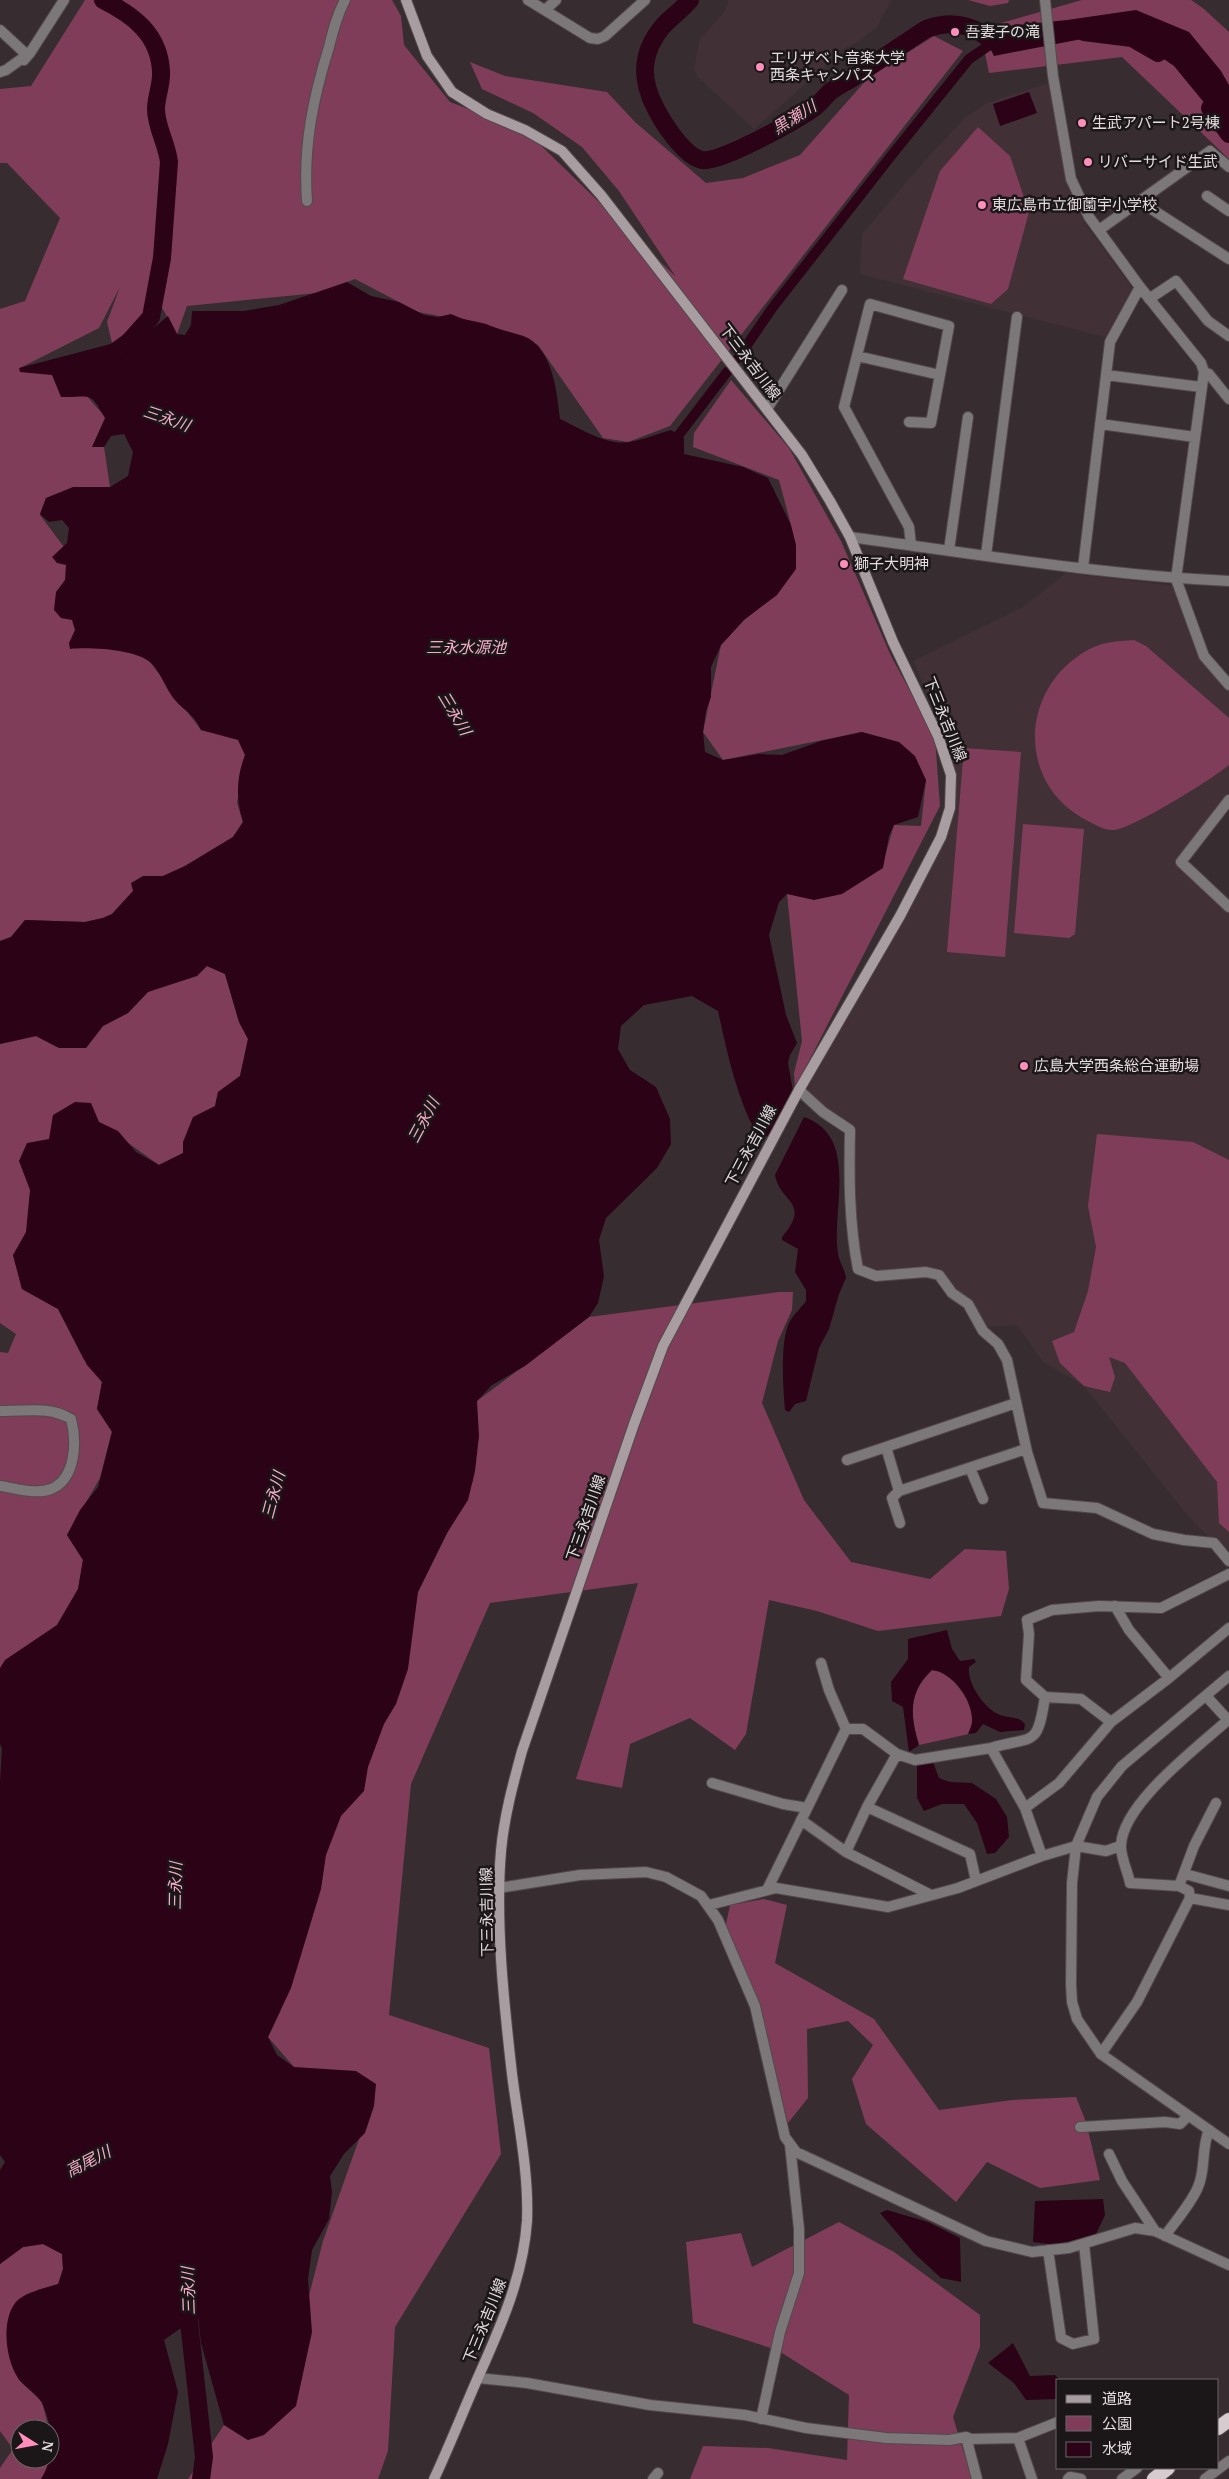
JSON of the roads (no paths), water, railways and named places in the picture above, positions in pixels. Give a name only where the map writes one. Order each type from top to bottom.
[{"type":"highway","points":[[1154,2479],[1167,2469]]},
{"type":"main road","name":"下三永吉川線","points":[[406,0],[427,56],[452,92],[487,114],[525,130],[562,151],[601,195],[802,455],[850,537],[893,642],[938,736],[951,775],[950,808],[941,837],[900,916],[799,1090],[712,1251],[660,1354],[522,1751],[508,1803],[501,1850],[500,1888],[502,1960],[511,2060],[525,2177],[526,2220],[516,2285],[508,2311],[434,2479]]},
{"type":"street","points":[[27,55],[24,60],[64,0]]},
{"type":"street","points":[[307,201],[305,176],[307,137],[317,86],[345,0]]},
{"type":"street","points":[[528,0],[590,38],[598,39],[604,36],[645,0]]},
{"type":"street","points":[[545,10],[556,0]]},
{"type":"street","points":[[1045,0],[1050,53],[1071,179],[1089,216],[1149,299],[1201,363],[1204,372],[1176,579],[1204,656],[1229,685]]},
{"type":"street","points":[[0,30],[27,55]]},
{"type":"street","points":[[0,72],[6,70],[27,55]]},
{"type":"street","points":[[1099,230],[1210,151],[1229,167]]},
{"type":"street","points":[[1207,196],[1229,210]]},
{"type":"street","points":[[1139,201],[1229,260]]},
{"type":"street","points":[[1149,299],[1176,281],[1208,322],[1229,336]]},
{"type":"street","points":[[1083,568],[1110,342],[1140,287]]},
{"type":"street","points":[[767,408],[842,290]]},
{"type":"street","points":[[909,422],[931,423],[949,326],[870,304],[844,407],[909,527],[911,545]]},
{"type":"street","points":[[986,555],[1017,317]]},
{"type":"street","points":[[857,356],[940,375]]},
{"type":"street","points":[[1204,372],[1209,374],[1229,398]]},
{"type":"street","points":[[1106,375],[1201,387]]},
{"type":"street","points":[[949,550],[968,417]]},
{"type":"street","points":[[1100,424],[1195,437]]},
{"type":"street","points":[[850,537],[1083,568],[1176,579],[1229,582]]},
{"type":"street","points":[[1229,800],[1181,862],[1229,907]]},
{"type":"street","points":[[799,1090],[823,1112],[850,1130],[849,1175],[854,1247],[858,1269],[876,1276],[926,1272],[939,1275],[952,1293],[968,1304],[983,1331],[1007,1360],[1026,1449],[1043,1503],[1098,1508],[1153,1534],[1184,1540],[1214,1542],[1229,1561]]},
{"type":"street","points":[[846,1460],[1016,1403]]},
{"type":"street","points":[[0,1411],[44,1409],[61,1413],[71,1419],[74,1446],[70,1468],[61,1483],[50,1490],[35,1491],[0,1486]]},
{"type":"street","points":[[886,1448],[899,1491]]},
{"type":"street","points":[[900,1523],[892,1498],[899,1491],[1026,1449]]},
{"type":"street","points":[[970,1468],[983,1499]]},
{"type":"street","points":[[1111,1722],[1081,1699],[1045,1697],[1026,1680],[1029,1634],[1027,1620],[1052,1610],[1115,1606],[1162,1608],[1229,1574]]},
{"type":"street","points":[[1115,1606],[1128,1630],[1169,1678]]},
{"type":"street","points":[[1024,1808],[1059,1783],[1111,1722],[1169,1678],[1229,1628]]},
{"type":"street","points":[[767,1890],[846,1729],[829,1690],[821,1663]]},
{"type":"street","points":[[1229,1676],[1122,1766],[1097,1797],[1076,1846],[1072,1883],[1072,2002],[1077,2019],[1101,2054],[1229,2144]]},
{"type":"street","points":[[1101,2054],[1137,2002],[1190,1898],[1189,1890],[1179,1886],[1130,1883],[1120,1846],[1133,1811],[1149,1791],[1229,1720],[1206,1696]]},
{"type":"street","points":[[846,1729],[863,1729],[897,1754],[915,1760],[991,1748],[1028,1741],[1037,1734],[1045,1697]]},
{"type":"street","points":[[991,1748],[1024,1808],[1042,1856]]},
{"type":"street","points":[[846,1852],[867,1807],[897,1754]]},
{"type":"street","points":[[712,1783],[782,1804],[807,1808]]},
{"type":"street","points":[[1179,1886],[1194,1846],[1216,1803]]},
{"type":"street","points":[[867,1807],[970,1854],[976,1881]]},
{"type":"street","points":[[801,1820],[846,1852],[931,1894]]},
{"type":"street","points":[[709,1905],[776,1888],[888,1907],[958,1888],[1042,1856],[1076,1846],[1106,1851],[1120,1846]]},
{"type":"street","points":[[500,1888],[580,1876],[646,1872],[666,1877],[701,1896],[718,1920],[755,2006],[785,2137],[796,2152],[967,2233],[1023,2250],[1069,2248],[1136,2228],[1155,2231],[1229,2265]]},
{"type":"street","points":[[1185,1874],[1229,1886]]},
{"type":"street","points":[[1190,1898],[1229,1905]]},
{"type":"street","points":[[1080,2127],[1165,2122],[1180,2124],[1188,2116]]},
{"type":"street","points":[[1165,2236],[1198,2188],[1203,2171],[1204,2142],[1209,2130]]},
{"type":"street","points":[[761,2419],[780,2332],[799,2273],[800,2229],[790,2145]]},
{"type":"street","points":[[1110,2154],[1122,2181],[1155,2231]]},
{"type":"street","points":[[1048,2250],[1061,2338],[1073,2344],[1094,2339],[1084,2244]]},
{"type":"street","points":[[478,2378],[527,2383],[650,2405],[745,2414],[806,2428],[886,2438],[949,2440],[966,2436],[971,2439],[1018,2438],[1056,2423]]},
{"type":"street","points":[[966,2436],[977,2479]]},
{"type":"street","points":[[1018,2438],[1032,2479]]},
{"type":"street","points":[[1122,2479],[1136,2469]]},
{"type":"street","points":[[1205,2479],[1218,2469]]},
{"type":"street","points":[[1068,2479],[1070,2477],[1081,2479]]},
{"type":"water","points":[[1136,10],[1189,32],[1221,71],[1229,85],[1229,133],[1174,66],[1123,31],[994,56],[980,29],[1067,20]]},
{"type":"water","points":[[1029,92],[1037,113],[1000,126],[993,104]]},
{"type":"water","name":"三永水源池","points":[[347,282],[371,296],[399,302],[424,315],[438,317],[451,314],[528,338],[536,344],[548,363],[555,386],[560,419],[603,439],[620,443],[640,440],[671,430],[684,438],[684,454],[743,467],[768,478],[791,525],[796,545],[796,569],[777,595],[744,620],[721,645],[711,667],[711,697],[706,711],[703,732],[705,752],[723,760],[759,754],[782,755],[821,741],[862,732],[899,742],[915,756],[926,780],[918,817],[894,825],[889,836],[883,868],[842,894],[814,900],[787,894],[779,902],[769,935],[786,1015],[797,1043],[788,1063],[793,1091],[769,1137],[756,1133],[749,1119],[733,1073],[718,1011],[692,996],[644,1005],[621,1026],[618,1049],[630,1070],[656,1087],[670,1119],[671,1144],[657,1168],[606,1218],[599,1240],[604,1276],[598,1303],[589,1317],[525,1366],[492,1385],[477,1401],[479,1436],[475,1471],[468,1500],[447,1533],[418,1592],[408,1669],[396,1704],[384,1724],[368,1767],[364,1791],[341,1816],[326,1855],[321,1889],[291,1988],[268,2037],[277,2055],[294,2067],[356,2071],[376,2084],[374,2106],[365,2133],[344,2154],[330,2176],[332,2192],[329,2219],[312,2250],[308,2279],[312,2332],[296,2406],[264,2435],[248,2440],[224,2425],[201,2343],[198,2316],[164,2340],[178,2392],[168,2444],[157,2479],[41,2479],[47,2469],[60,2469],[60,2419],[47,2419],[40,2399],[18,2378],[10,2360],[6,2337],[7,2326],[13,2306],[19,2299],[33,2292],[58,2284],[63,2269],[62,2254],[43,2244],[23,2247],[0,2264],[0,2170],[5,2162],[0,2155],[0,1781],[2,1749],[0,1744],[0,1668],[5,1660],[57,1625],[78,1589],[83,1560],[67,1535],[80,1510],[98,1487],[112,1432],[97,1409],[102,1382],[87,1365],[58,1309],[22,1289],[13,1255],[26,1232],[30,1190],[19,1161],[27,1143],[49,1139],[53,1115],[75,1102],[91,1103],[99,1122],[118,1131],[136,1152],[159,1165],[183,1153],[183,1142],[193,1117],[215,1106],[218,1092],[240,1076],[248,1039],[239,1022],[225,974],[207,966],[197,976],[148,992],[128,1013],[103,1026],[86,1048],[59,1048],[36,1036],[0,1044],[0,941],[11,937],[25,920],[85,922],[112,914],[133,891],[131,883],[143,876],[163,876],[185,866],[233,837],[243,822],[238,788],[245,755],[238,740],[201,730],[192,717],[174,699],[157,670],[147,660],[115,650],[70,649],[69,643],[75,630],[72,620],[61,618],[54,610],[56,592],[65,580],[66,565],[57,563],[52,557],[67,543],[69,528],[62,520],[49,522],[40,514],[46,498],[73,487],[110,487],[128,476],[133,452],[124,434],[111,436],[104,447],[92,447],[105,418],[96,403],[84,396],[61,397],[52,375],[20,372],[19,368],[145,335],[168,316],[177,334],[185,335],[191,325],[192,311],[244,311],[279,305]]},
{"type":"water","points":[[804,1117],[821,1127],[832,1140],[838,1157],[838,1253],[846,1278],[839,1294],[829,1329],[819,1348],[806,1401],[795,1404],[789,1412],[785,1410],[784,1400],[784,1341],[789,1323],[806,1301],[806,1290],[795,1272],[798,1249],[782,1240],[782,1237],[791,1225],[794,1209],[792,1203],[782,1192],[775,1175]]},
{"type":"water","points":[[947,1630],[952,1649],[960,1661],[974,1659],[976,1662],[969,1667],[969,1674],[974,1688],[983,1702],[1000,1715],[1023,1721],[1025,1724],[1024,1730],[1000,1732],[983,1724],[976,1733],[968,1734],[972,1720],[969,1703],[965,1695],[947,1676],[932,1670],[924,1678],[915,1696],[913,1714],[919,1745],[909,1752],[903,1707],[892,1701],[891,1682],[908,1659],[908,1639]]},
{"type":"water","points":[[917,1760],[933,1762],[939,1778],[950,1782],[972,1783],[996,1799],[1007,1817],[1009,1837],[995,1853],[987,1854],[977,1823],[964,1804],[942,1804],[924,1811],[917,1798]]},
{"type":"water","points":[[1103,2199],[1105,2215],[1096,2234],[1056,2245],[1033,2242],[1035,2201]]},
{"type":"water","points":[[887,2210],[928,2222],[960,2238],[961,2282],[941,2278],[915,2254],[880,2213]]},
{"type":"water","points":[[1013,2343],[1030,2376],[1055,2375],[1059,2379],[1056,2379],[1056,2399],[1026,2400],[1014,2383],[988,2363]]},
{"type":"waterway","name":"三永川","points":[[103,0],[134,19],[150,36],[155,46],[161,71],[156,116],[169,162],[162,258],[151,317],[128,343],[115,352]]},
{"type":"waterway","name":"黒瀬川","points":[[690,0],[663,26],[656,36],[647,55],[645,75],[650,96],[669,130],[681,146],[702,160],[725,155],[759,140],[793,121],[817,105],[834,89],[926,29],[946,25],[965,26],[978,31],[992,40],[1003,41]]},
{"type":"waterway","name":"黒瀬川","points":[[1084,32],[1132,38],[1158,53]]},
{"type":"waterway","points":[[738,358],[773,307],[969,59],[994,42]]},
{"type":"waterway","name":"黒瀬川","points":[[1210,108],[1229,134]]},
{"type":"waterway","points":[[678,436],[727,372]]},
{"type":"waterway","name":"三永川","points":[[189,2298],[189,2322],[204,2457],[201,2479]]},
{"type":"place","name":"吾妻子の滝","points":[[955,32]]},
{"type":"place","name":"エリザベト音楽大学 西条キャンパス","points":[[760,67]]},
{"type":"place","name":"生武アパート2号棟","points":[[1082,123]]},
{"type":"place","name":"リバーサイド生武","points":[[1088,162]]},
{"type":"place","name":"東広島市立御薗宇小学校","points":[[982,205]]},
{"type":"place","name":"獅子大明神","points":[[844,564]]},
{"type":"place","name":"広島大学西条総合運動場","points":[[1024,1066]]},
{"type":"water label","name":"高尾川","points":[[88,2161]]}]
